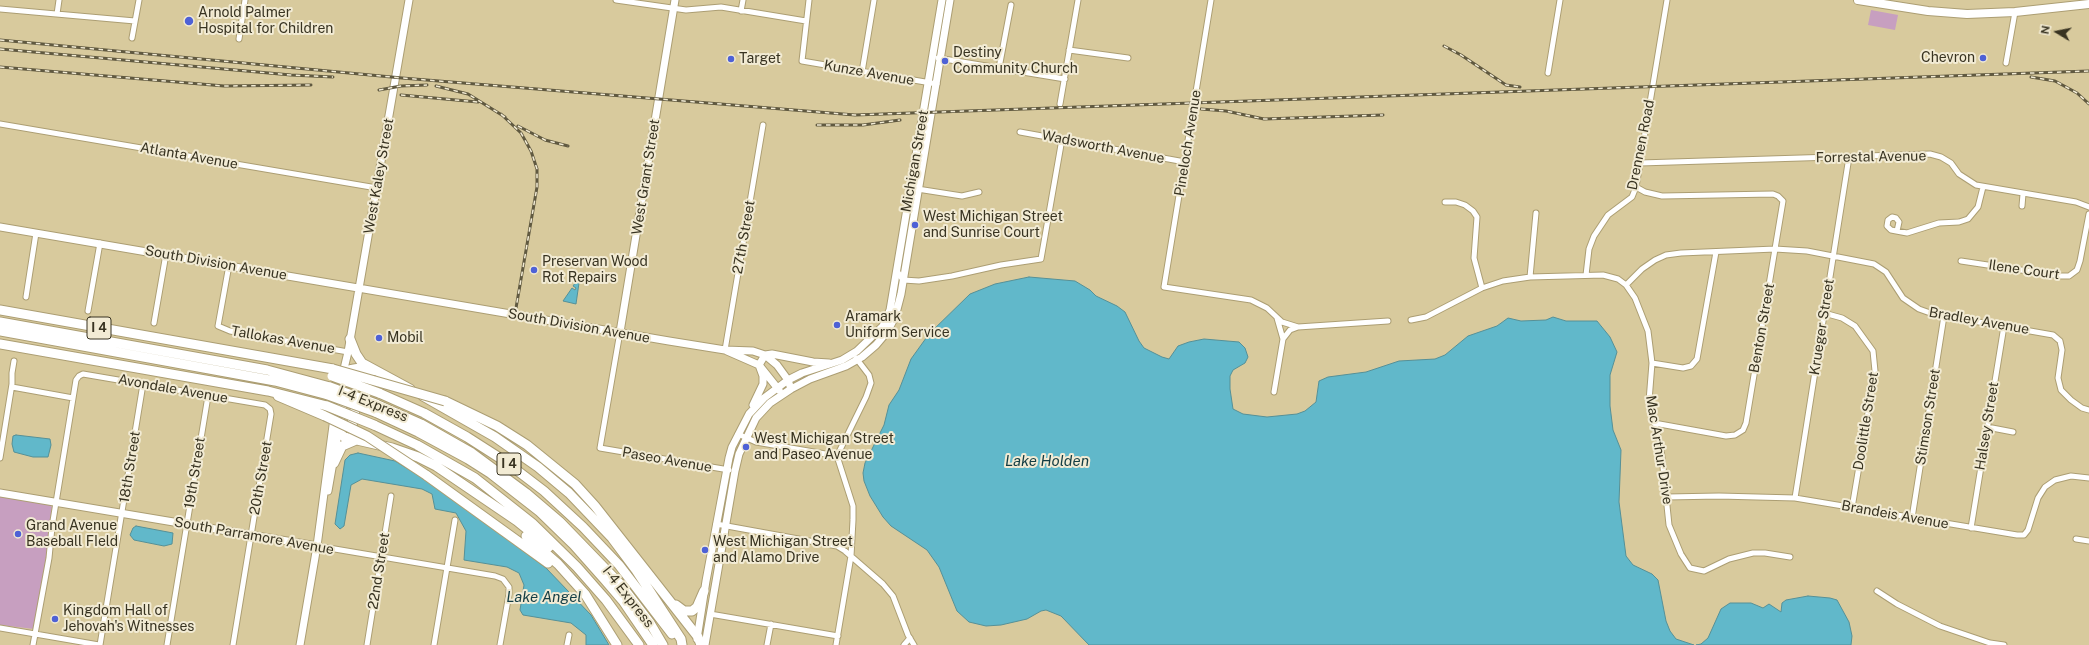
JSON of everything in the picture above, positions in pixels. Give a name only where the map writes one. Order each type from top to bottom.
[{"type":"highway","name":"I 4","points":[[0,310],[259,357],[335,375],[379,392],[424,413],[467,437],[506,462],[544,491],[583,527],[619,565],[682,645]]},
{"type":"highway","name":"I-4 Express","points":[[0,322],[267,370],[421,424],[472,453],[493,467],[538,502],[560,522],[621,585],[650,623],[663,645]]},
{"type":"highway","name":"I-4 Express","points":[[0,331],[329,391]]},
{"type":"highway","points":[[350,339],[356,354],[362,363],[441,404],[538,467],[569,493],[595,519],[636,570],[681,639],[682,645]]},
{"type":"highway","name":"I 4","points":[[0,345],[268,391],[327,406],[374,425],[417,445],[475,478],[532,523],[577,567],[606,600],[639,645]]},
{"type":"highway","points":[[335,375],[360,368],[441,404]]},
{"type":"highway","points":[[335,375],[441,404],[486,420],[527,445],[575,484],[652,579],[698,642]]},
{"type":"highway","points":[[376,375],[368,375],[363,378],[360,383],[352,427],[354,435],[370,442],[418,457],[448,473],[517,522],[565,560],[577,567]]},
{"type":"highway","points":[[268,391],[286,401],[325,416],[367,436],[426,475],[545,560],[570,583],[609,632]]},
{"type":"highway","points":[[336,402],[336,423],[340,433],[356,440],[370,442]]},
{"type":"highway","name":"I-4 Express","points":[[376,408],[450,448],[490,473],[540,512],[574,545],[609,585],[653,645]]},
{"type":"highway","points":[[462,418],[495,432],[526,450],[568,482],[600,514]]},
{"type":"highway","points":[[334,463],[342,446],[356,440]]},
{"type":"highway","points":[[397,450],[447,480],[531,541],[558,564],[585,594],[616,645]]},
{"type":"highway","points":[[652,579],[684,611],[692,611],[697,607],[704,591]]},
{"type":"highway","points":[[672,605],[681,619],[685,631],[682,645]]},
{"type":"main road","points":[[1858,0],[1946,13],[2015,12],[2089,4]]},
{"type":"street","points":[[56,14],[59,0]]},
{"type":"street","points":[[132,38],[139,0]]},
{"type":"street","points":[[239,39],[246,0]]},
{"type":"street","name":"West Kaley Street","points":[[317,546],[340,433],[349,370],[348,352],[358,287],[377,188],[409,0]]},
{"type":"street","points":[[616,0],[686,10],[712,7],[806,21],[809,0]]},
{"type":"street","name":"West Grant Street","points":[[600,448],[675,0]]},
{"type":"street","points":[[741,11],[743,0]]},
{"type":"street","points":[[862,72],[874,0]]},
{"type":"street","name":"Michigan Street","points":[[705,645],[735,471],[739,454],[756,418],[770,403],[782,394],[810,379],[846,366],[883,326],[890,310],[942,0]]},
{"type":"street","name":"Michigan Street","points":[[698,642],[704,591],[726,470],[732,447],[748,414],[764,398],[788,380],[802,373],[855,357],[876,345],[887,332],[894,317],[903,280],[919,190],[942,58],[950,0]]},
{"type":"street","points":[[1060,104],[1078,0]]},
{"type":"street","name":"Pineloch Avenue","points":[[1211,0],[1164,287],[1251,300],[1267,308],[1276,318]]},
{"type":"street","points":[[1548,73],[1560,0]]},
{"type":"street","name":"Drennen Road","points":[[1586,275],[1589,250],[1594,236],[1608,216],[1632,197],[1636,187],[1667,0]]},
{"type":"street","points":[[999,68],[1010,5]]},
{"type":"street","points":[[0,9],[135,21]]},
{"type":"street","points":[[2006,63],[2015,12]]},
{"type":"street","name":"Kunze Avenue","points":[[806,21],[802,61],[937,84]]},
{"type":"street","points":[[1069,50],[1128,58]]},
{"type":"street","points":[[933,57],[1065,79]]},
{"type":"street","name":"Atlanta Avenue","points":[[0,124],[377,188]]},
{"type":"street","name":"27th Street","points":[[725,350],[763,125]]},
{"type":"street","name":"Wadsworth Avenue","points":[[1020,132],[1185,162]]},
{"type":"street","points":[[897,270],[903,280],[919,281],[1041,259],[1062,139]]},
{"type":"street","name":"Forrestal Avenue","points":[[1640,164],[1902,154],[1937,156],[1951,163],[1959,174],[1969,181],[1983,187],[2076,202],[2089,207]]},
{"type":"street","name":"Krueger Street","points":[[1795,498],[1849,157]]},
{"type":"street","name":"Benton Street","points":[[1636,187],[1645,192],[1662,196],[1773,194],[1778,196],[1782,201],[1776,249],[1746,423],[1743,430],[1735,436],[1726,436],[1654,424]]},
{"type":"street","points":[[1897,231],[1907,233],[1939,223],[1959,222],[1968,219],[1978,207],[1983,187]]},
{"type":"street","points":[[911,188],[962,196],[979,192]]},
{"type":"street","points":[[2022,206],[2023,194]]},
{"type":"street","points":[[1445,202],[1456,202],[1465,205],[1473,211],[1476,217],[1474,258],[1482,288]]},
{"type":"street","points":[[1530,277],[1536,213]]},
{"type":"street","name":"Ilene Court","points":[[1961,261],[2069,276],[2077,270],[2080,261],[2089,214]]},
{"type":"street","name":"South Division Avenue","points":[[0,227],[725,350],[753,351],[765,355],[772,354],[816,363],[835,363]]},
{"type":"street","points":[[26,297],[36,232]]},
{"type":"street","points":[[88,311],[100,243]]},
{"type":"street","name":"Bradley Avenue","points":[[1626,284],[1642,269],[1666,255],[1776,249],[1807,251],[1874,264],[1886,272],[1903,298],[1919,309],[1944,316],[2044,332],[2053,335],[2060,341],[2062,350],[2058,378],[2061,390],[2082,408],[2089,410]]},
{"type":"street","points":[[1652,363],[1682,368],[1691,366],[1698,359],[1716,252]]},
{"type":"street","points":[[154,323],[166,254]]},
{"type":"street","name":"Tallokas Avenue","points":[[229,265],[218,326],[230,331],[348,352]]},
{"type":"street","points":[[1411,320],[1441,310],[1482,288],[1504,281],[1530,277],[1603,275],[1618,279],[1626,284]]},
{"type":"street","name":"Mac Arthur Drive","points":[[1626,284],[1635,298],[1648,331],[1652,363],[1649,401],[1661,448],[1669,525],[1690,568],[1700,571],[1711,569],[1729,559],[1753,553],[1765,553],[1790,557]]},
{"type":"street","name":"Doolittle Street","points":[[1824,313],[1842,318],[1855,326],[1873,351],[1875,371],[1852,508]]},
{"type":"street","name":"Stimson Street","points":[[1912,518],[1944,316]]},
{"type":"street","points":[[1276,318],[1298,327]]},
{"type":"street","points":[[1274,392],[1283,339],[1276,318]]},
{"type":"street","points":[[1283,339],[1290,330],[1298,327],[1388,321]]},
{"type":"street","name":"Halsey Street","points":[[1971,528],[2004,326]]},
{"type":"street","name":"South Division Avenue","points":[[725,350],[759,365],[782,394]]},
{"type":"street","name":"West Kaley Street","points":[[317,546],[336,402],[335,375],[348,352]]},
{"type":"street","points":[[748,414],[763,384],[759,365],[765,355],[788,380],[791,389]]},
{"type":"street","points":[[836,645],[851,556],[853,506],[837,456],[870,389],[870,375],[855,357]]},
{"type":"street","points":[[0,458],[12,387],[14,361]]},
{"type":"street","name":"Avondale Avenue","points":[[73,398],[79,376],[88,375],[268,406]]},
{"type":"street","name":"18th Street","points":[[100,645],[143,384]]},
{"type":"street","points":[[12,387],[73,398],[56,502],[49,558],[33,645]]},
{"type":"street","name":"19th Street","points":[[167,645],[208,396]]},
{"type":"street","name":"20th Street","points":[[233,645],[271,414],[268,406]]},
{"type":"street","points":[[1987,427],[2013,432]]},
{"type":"street","points":[[738,434],[756,442],[837,456]]},
{"type":"street","name":"Paseo Avenue","points":[[600,448],[735,471]]},
{"type":"street","name":"Brandeis Avenue","points":[[1667,497],[1719,496],[1795,498],[1971,528],[2024,535],[2028,530],[2038,498],[2045,487],[2055,480],[2071,476],[2089,478]]},
{"type":"street","name":"South Parramore Avenue","points":[[0,493],[495,576],[506,583],[509,594],[500,645]]},
{"type":"street","name":"22nd Street","points":[[367,645],[391,496]]},
{"type":"street","points":[[434,645],[455,520]]},
{"type":"street","points":[[716,524],[725,527],[837,546],[851,556],[883,584],[893,596],[914,645]]},
{"type":"street","points":[[2076,539],[2089,541]]},
{"type":"street","points":[[300,645],[317,546]]},
{"type":"street","points":[[1877,590],[1897,604],[1940,626],[1990,643],[2004,645]]},
{"type":"street","points":[[710,614],[838,636]]},
{"type":"street","points":[[768,645],[771,624]]},
{"type":"street","points":[[0,628],[100,645]]},
{"type":"street","points":[[568,645],[569,635]]},
{"type":"street","points":[[904,645],[910,638]]},
{"type":"shaded area","points":[[1871,10],[1898,15],[1895,30],[1868,25]]},
{"type":"shaded area","points":[[0,496],[50,505],[52,507],[46,557],[34,629],[0,625]]},
{"type":"water","points":[[580,276],[576,304],[563,301],[572,288],[575,290],[576,288],[573,286]]},
{"type":"water","name":"Lake Holden","points":[[1029,277],[1075,281],[1090,290],[1096,296],[1117,306],[1125,312],[1144,348],[1162,357],[1169,359],[1178,346],[1204,339],[1239,342],[1245,348],[1248,357],[1245,363],[1233,370],[1230,376],[1233,409],[1243,414],[1267,417],[1297,414],[1305,411],[1316,402],[1319,381],[1328,377],[1366,372],[1399,361],[1435,359],[1445,355],[1468,336],[1497,326],[1508,318],[1521,321],[1546,320],[1553,317],[1566,321],[1597,321],[1610,337],[1617,352],[1610,375],[1610,406],[1613,430],[1621,450],[1619,502],[1626,556],[1633,565],[1652,574],[1658,580],[1666,621],[1670,631],[1676,639],[1694,645],[1089,645],[1061,616],[1046,610],[1041,611],[1027,619],[1001,625],[986,626],[969,622],[957,611],[939,567],[927,550],[891,526],[883,517],[870,496],[864,481],[863,473],[865,463],[884,425],[889,405],[899,390],[911,359],[929,334],[970,294],[995,284]]},
{"type":"water","points":[[16,435],[50,439],[51,445],[48,457],[33,457],[14,452],[12,444],[13,436]]},
{"type":"water","name":"Lake Angel","points":[[358,453],[395,461],[428,481],[546,568],[591,615],[609,645],[586,645],[586,635],[571,623],[523,615],[520,610],[524,585],[519,573],[507,567],[464,560],[466,531],[456,513],[435,509],[432,494],[422,489],[362,479],[351,485],[344,526],[340,529],[335,524],[345,460],[350,455]]},
{"type":"water","points":[[136,526],[173,533],[172,544],[164,546],[134,540],[130,535],[133,528]]},
{"type":"water","points":[[1808,596],[1837,600],[1849,622],[1852,636],[1851,645],[1696,645],[1701,644],[1708,638],[1721,609],[1730,603],[1751,603],[1763,608],[1769,604],[1781,612],[1782,603],[1786,600]]},
{"type":"railway","points":[[0,40],[402,78],[855,115],[2089,71]]},
{"type":"railway","points":[[1444,46],[1461,55],[1506,85],[1520,87]]},
{"type":"railway","points":[[0,49],[291,75],[333,77]]},
{"type":"railway","points":[[0,67],[224,86],[311,85]]},
{"type":"railway","points":[[2031,77],[2055,81],[2077,93],[2089,104]]},
{"type":"railway","points":[[379,90],[401,86],[427,85]]},
{"type":"railway","points":[[436,86],[468,94],[505,117]]},
{"type":"railway","points":[[401,95],[478,102]]},
{"type":"railway","points":[[1201,109],[1226,111],[1264,119],[1383,115]]},
{"type":"railway","points":[[501,114],[521,133],[531,151],[537,169],[537,187],[516,308]]},
{"type":"railway","points":[[817,125],[863,125],[900,120]]},
{"type":"railway","points":[[518,126],[545,140],[568,146]]},
{"type":"place","name":"Arnold Palmer Hospital for Children","points":[[189,21]]},
{"type":"place","name":"Chevron","points":[[1983,58]]},
{"type":"place","name":"Target","points":[[731,59]]},
{"type":"place","name":"Destiny Community Church","points":[[945,61]]},
{"type":"place","name":"West Michigan Street and Sunrise Court","points":[[915,225]]},
{"type":"place","name":"Preservan Wood Rot Repairs","points":[[534,270]]},
{"type":"place","name":"Aramark Uniform Service","points":[[837,325]]},
{"type":"place","name":"Mobil","points":[[379,338]]},
{"type":"place","name":"West Michigan Street and Paseo Avenue","points":[[746,447]]},
{"type":"place","name":"Grand Avenue Baseball FIeld","points":[[18,534]]},
{"type":"place","name":"West Michigan Street and Alamo Drive","points":[[705,550]]},
{"type":"place","name":"Kingdom Hall of Jehovah's Witnesses","points":[[55,619]]}]
